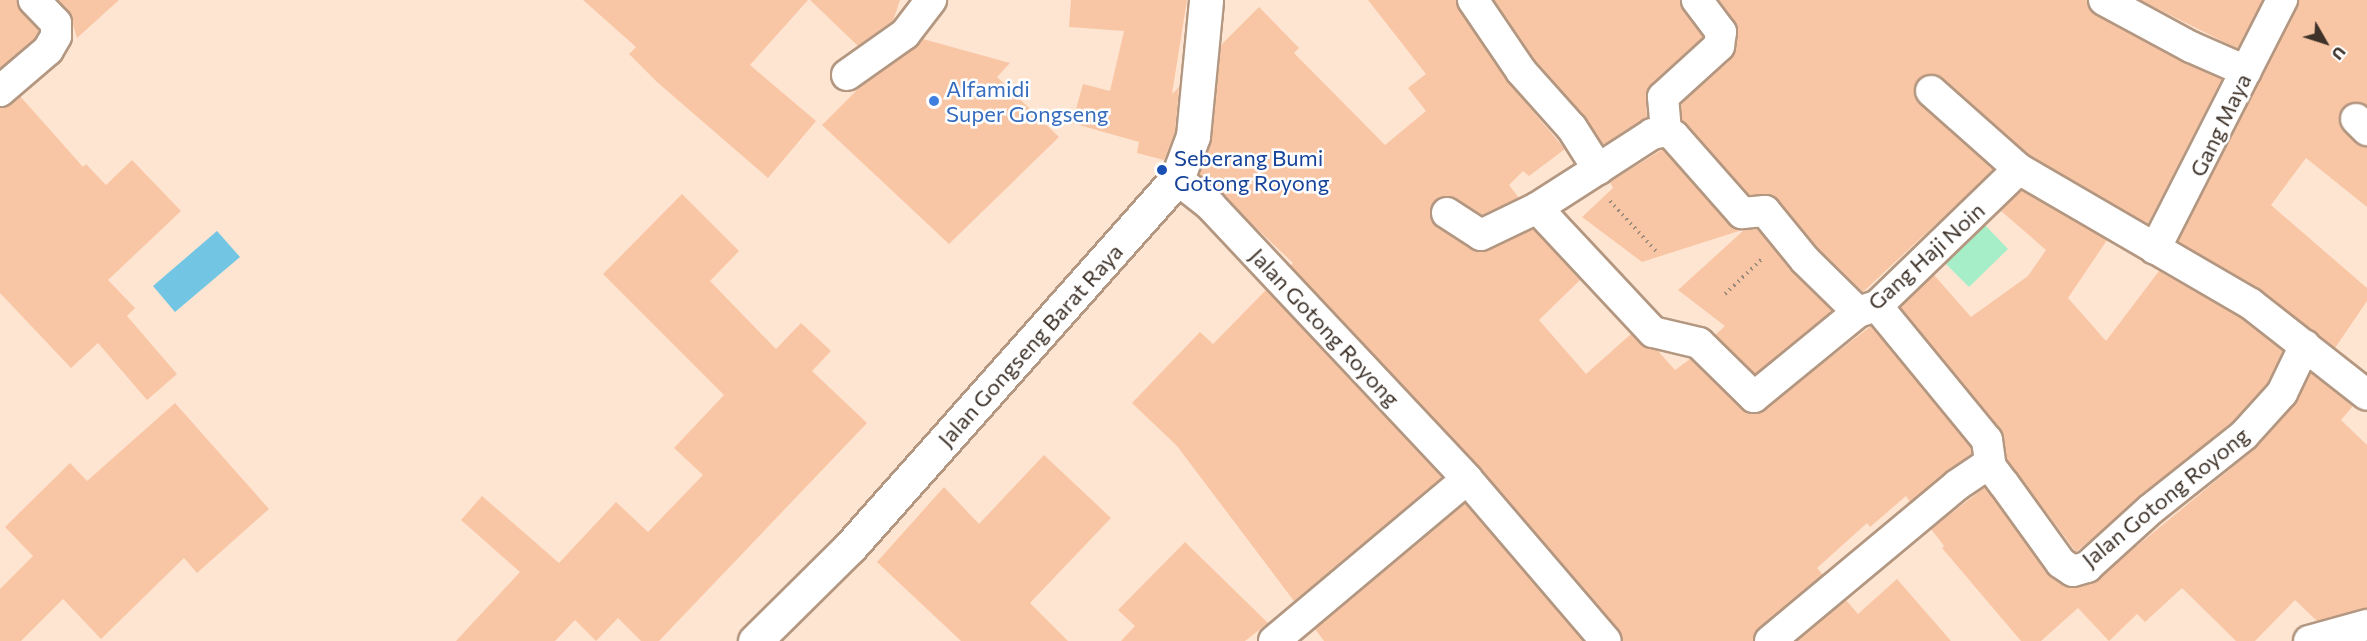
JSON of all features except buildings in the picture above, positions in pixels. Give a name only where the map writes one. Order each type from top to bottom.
[{"type":"street","points":[[0,91],[48,50],[56,36],[56,23],[34,0]]},
{"type":"street","points":[[848,75],[905,34],[931,0]]},
{"type":"street","name":"Jalan Gongseng Barat Raya","points":[[754,641],[850,547],[1177,179],[1193,136],[1206,0]]},
{"type":"street","points":[[1473,0],[1521,71],[1572,128],[1592,173]]},
{"type":"street","points":[[1447,213],[1481,235],[1537,208],[1652,134],[1666,131],[1663,97],[1719,46],[1721,32],[1697,0]]},
{"type":"street","points":[[2104,0],[2191,48],[2246,72]]},
{"type":"street","name":"Gang Maya","points":[[2155,249],[2282,0]]},
{"type":"street","points":[[1931,91],[2019,169],[2251,304],[2367,395]]},
{"type":"street","name":"Gang Haji Noin","points":[[1666,131],[1674,136],[1742,213],[1765,211],[1786,236],[1867,309],[2019,169]]},
{"type":"street","name":"Jalan Gotong Royong","points":[[1177,179],[1210,205],[1467,480],[1606,641]]},
{"type":"street","points":[[1537,208],[1653,332],[1699,343],[1754,398],[1867,309],[1987,440],[1991,468],[1985,466],[1957,485],[1770,641]]},
{"type":"street","name":"Jalan Gotong Royong","points":[[1991,468],[2061,563],[2073,571],[2087,567],[2151,509],[2244,435],[2282,393],[2305,345]]},
{"type":"street","points":[[1274,641],[1467,480]]},
{"type":"street","points":[[2309,641],[2367,625]]},
{"type":"path","points":[[1592,173],[1656,251]]},
{"type":"path","points":[[1725,294],[1786,236]]},
{"type":"green space","points":[[1984,224],[2008,249],[1969,287],[1944,262]]},
{"type":"water","points":[[217,231],[240,257],[175,312],[153,286]]},
{"type":"place","name":"Alfamidi Super Gongseng","points":[[934,101]]},
{"type":"place","name":"Seberang Bumi Gotong Royong","points":[[1162,170]]}]
